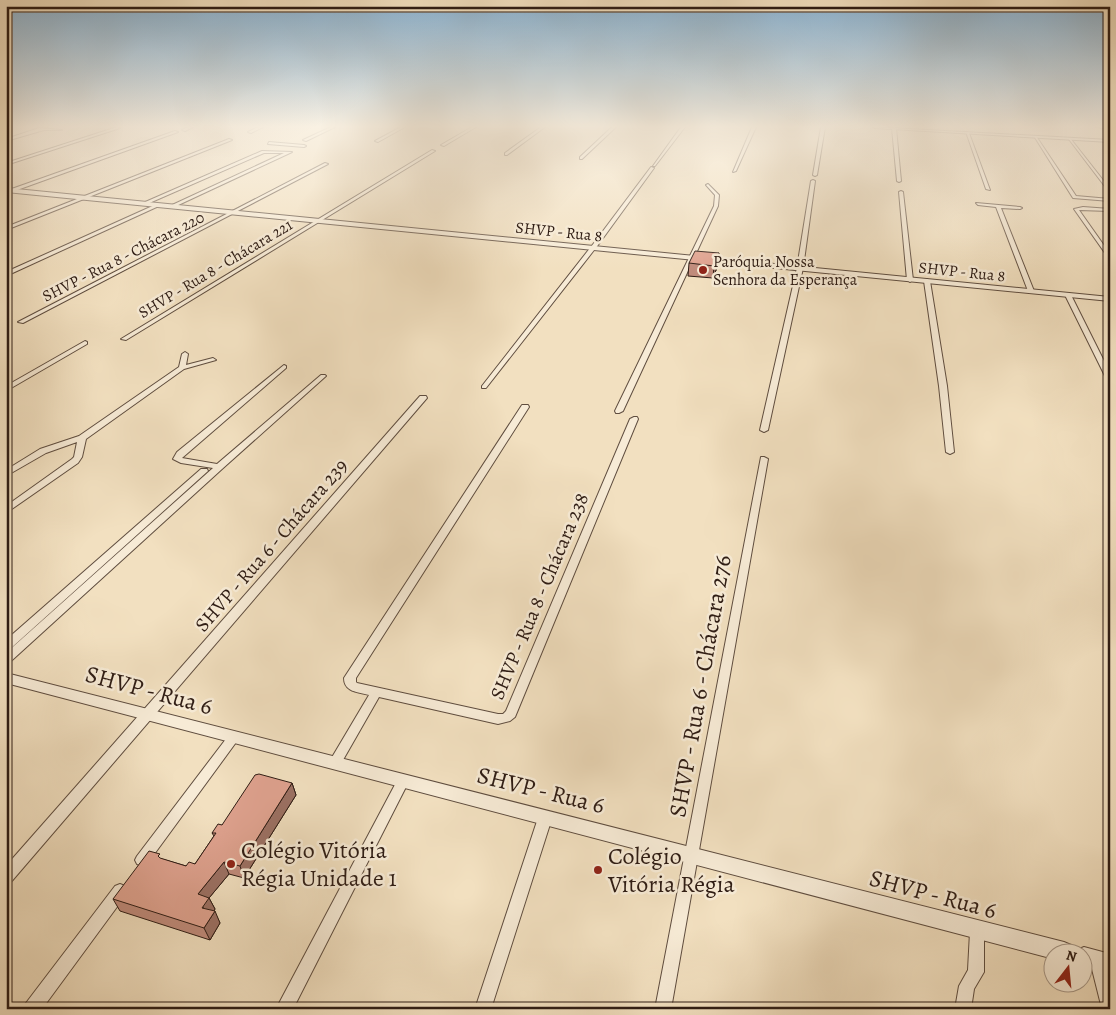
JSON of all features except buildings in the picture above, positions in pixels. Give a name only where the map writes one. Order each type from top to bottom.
[{"type":"street","points":[[6,193],[58,174]]},
{"type":"street","points":[[6,229],[143,174]]},
{"type":"street","points":[[145,204],[212,174]]},
{"type":"street","points":[[172,206],[241,174]]},
{"type":"street","name":"SHVP - Rua 8 - Chácara 220","points":[[21,322],[307,174]]},
{"type":"street","points":[[319,221],[395,174]]},
{"type":"street","points":[[484,386],[647,174]]},
{"type":"street","points":[[898,174],[899,181]]},
{"type":"street","points":[[983,174],[988,189]]},
{"type":"street","points":[[1060,174],[1075,197],[1110,200]]},
{"type":"street","points":[[1096,174],[1110,192]]},
{"type":"street","points":[[764,430],[800,268],[814,181]]},
{"type":"street","points":[[619,410],[690,257],[716,206],[717,195],[708,185]]},
{"type":"street","name":"SHVP - Rua 8","points":[[6,190],[1110,299]]},
{"type":"street","points":[[901,192],[910,280]]},
{"type":"street","points":[[978,204],[1020,208]]},
{"type":"street","points":[[6,274],[160,205]]},
{"type":"street","points":[[998,206],[1031,291]]},
{"type":"street","points":[[1110,210],[1076,209],[1110,258]]},
{"type":"street","name":"SHVP - Rua 8 - Chácara 221","points":[[124,340],[319,221]]},
{"type":"street","points":[[927,281],[944,386],[950,452]]},
{"type":"street","points":[[1068,295],[1110,380]]},
{"type":"street","points":[[6,389],[86,343]]},
{"type":"street","points":[[182,368],[185,354]]},
{"type":"street","points":[[6,474],[43,450],[82,438],[182,368],[213,360]]},
{"type":"street","points":[[219,466],[181,462],[177,459],[180,454],[284,367]]},
{"type":"street","points":[[6,659],[219,466],[322,376]]},
{"type":"street","name":"SHVP - Rua 6 - Chácara 239","points":[[146,715],[423,398]]},
{"type":"street","name":"SHVP - Rua 8 - Chácara 238","points":[[525,407],[350,678],[350,683],[354,687],[498,719],[506,718],[511,714],[634,419]]},
{"type":"street","points":[[6,510],[75,461],[78,457],[82,438]]},
{"type":"street","name":"SHVP - Rua 6 - Chácara 276","points":[[663,1009],[764,459]]},
{"type":"street","points":[[6,646],[204,471]]},
{"type":"street","name":"SHVP - Rua 6","points":[[6,678],[691,855],[977,932],[1044,947]]},
{"type":"street","points":[[335,763],[376,692]]},
{"type":"street","points":[[6,877],[146,715]]},
{"type":"street","points":[[32,1009],[233,738]]},
{"type":"street","points":[[284,1009],[403,781]]},
{"type":"street","points":[[484,1009],[545,818]]},
{"type":"street","points":[[963,1009],[967,986],[976,972],[977,932]]},
{"type":"street","points":[[1097,961],[1110,1008]]},
{"type":"place","name":"Paróquia Nossa Senhora da Esperança","points":[[703,270]]},
{"type":"place","name":"Colégio Vitória Régia Unidade 1","points":[[231,864]]},
{"type":"place","name":"Colégio Vitória Régia","points":[[598,870]]}]
